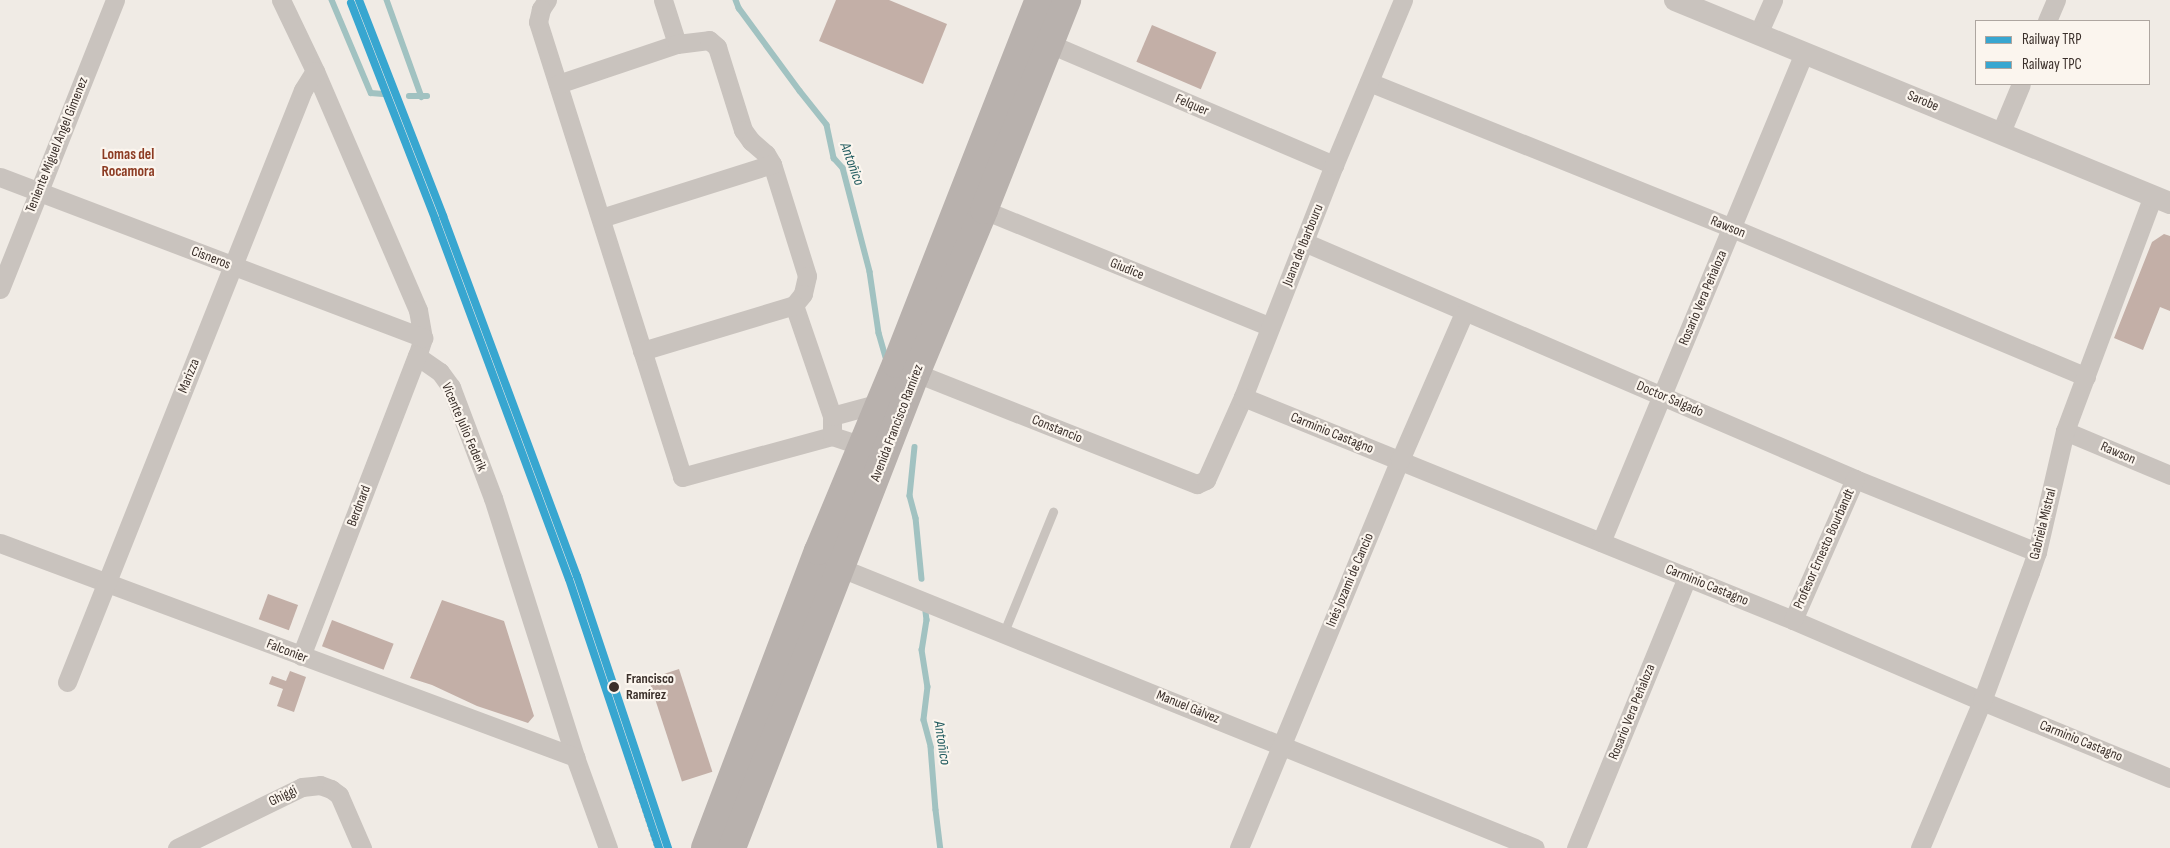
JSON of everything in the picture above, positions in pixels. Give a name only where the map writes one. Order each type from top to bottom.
[{"type":"main road","name":"Avenida Francisco Ramírez","points":[[705,848],[818,551],[880,403],[1039,0]]},
{"type":"main road","name":"Avenida Francisco Ramírez","points":[[732,848],[916,374],[984,210],[1067,0]]},
{"type":"street","name":"Teniente Miguel Angel Gimenez","points":[[0,289],[115,0]]},
{"type":"street","points":[[281,0],[315,71],[418,310],[423,338],[417,356]]},
{"type":"street","points":[[547,0],[541,9],[538,22],[682,477],[832,436],[862,446]]},
{"type":"street","points":[[663,0],[678,44]]},
{"type":"street","name":"Juana de Ibarbouru","points":[[1197,484],[1206,480],[1243,397],[1334,165],[1403,0]]},
{"type":"street","name":"Sarobe","points":[[1675,0],[2162,199]]},
{"type":"street","points":[[1758,34],[1773,0]]},
{"type":"street","points":[[2047,20],[2056,0]]},
{"type":"street","points":[[558,84],[678,44],[709,40],[717,47],[743,130],[751,141],[766,154],[772,164],[808,276],[803,294],[794,306],[642,351]]},
{"type":"street","name":"Felquer","points":[[1050,44],[1334,165]]},
{"type":"street","name":"Rosario Vera Peñaloza","points":[[1601,542],[1804,53]]},
{"type":"street","name":"Marizza","points":[[67,682],[303,90],[315,71]]},
{"type":"street","name":"Rawson","points":[[1369,82],[1732,228],[2086,377]]},
{"type":"street","points":[[2001,132],[2021,85]]},
{"type":"street","points":[[601,218],[772,164]]},
{"type":"street","name":"Cisneros","points":[[0,177],[423,338]]},
{"type":"street","name":"Gabriela Mistral","points":[[1920,848],[1982,701],[2037,552],[2065,431],[2162,199]]},
{"type":"street","name":"Giudice","points":[[984,210],[1270,327]]},
{"type":"street","name":"Doctor Salgado","points":[[1304,242],[1464,313],[1855,479],[2037,552]]},
{"type":"street","points":[[794,306],[832,416],[832,436]]},
{"type":"street","name":"Inés Jozami de Cancio","points":[[1239,848],[1400,460],[1464,313]]},
{"type":"street","name":"Berdnard","points":[[301,656],[417,356]]},
{"type":"street","name":"Vicente Julio Federik","points":[[417,356],[440,372],[451,388],[493,498],[575,757],[608,848]]},
{"type":"street","name":"Constancio","points":[[916,374],[1197,484]]},
{"type":"street","name":"Carminio Castagno","points":[[1243,397],[1793,620],[1982,701],[2170,778]]},
{"type":"street","points":[[832,416],[880,403]]},
{"type":"street","name":"Rawson","points":[[2065,431],[2170,475]]},
{"type":"street","name":"Profesor Ernesto Bourbandt","points":[[1793,620],[1855,479]]},
{"type":"street","name":"Falconier","points":[[0,543],[575,757]]},
{"type":"street","name":"Manuel Gálvez","points":[[841,568],[1282,744],[1535,848]]},
{"type":"street","name":"Rosario Vera Peñaloza","points":[[1576,848],[1687,577]]},
{"type":"street","name":"Ghiggi","points":[[177,848],[302,787],[320,785],[330,788],[340,795],[362,848]]},
{"type":"lane","points":[[1004,632],[1053,512]]},
{"type":"path","points":[[628,762],[656,848]]},
{"type":"building","points":[[836,0],[889,0],[947,24],[923,84],[819,41]]},
{"type":"building","points":[[1152,25],[1216,52],[1201,89],[1136,62]]},
{"type":"building","points":[[2164,234],[2170,236],[2170,311],[2160,307],[2143,350],[2114,338],[2152,242]]},
{"type":"building","points":[[268,594],[298,605],[289,630],[259,619]]},
{"type":"building","points":[[442,600],[504,621],[534,716],[528,723],[477,706],[432,685],[410,678]]},
{"type":"building","points":[[332,620],[394,644],[384,670],[322,646]]},
{"type":"building","points":[[679,669],[712,772],[682,782],[649,679]]},
{"type":"building","points":[[290,671],[306,677],[294,712],[277,706],[283,689],[269,684],[272,676],[286,681]]},
{"type":"waterway","points":[[332,0],[371,93],[383,94]]},
{"type":"waterway","points":[[387,0],[422,97]]},
{"type":"waterway","name":"Antoñico","points":[[736,0],[739,8],[827,125],[834,158],[843,168],[870,272],[879,333],[887,361]]},
{"type":"waterway","points":[[409,96],[427,96]]},
{"type":"waterway","name":"Antoñico","points":[[915,447],[910,496],[916,518],[922,579]]},
{"type":"waterway","name":"Antoñico","points":[[926,612],[927,620],[922,650],[928,687],[924,720],[931,747],[941,848]]},
{"type":"rail line","name":"TRP","points":[[359,0],[443,216],[577,576],[668,848]]},
{"type":"rail line","name":"TPC","points":[[351,3],[435,219],[569,579],[659,848]]},
{"type":"place","name":"Francisco Ramírez","points":[[614,687]]},
{"type":"district","name":"Lomas del Rocamora","points":[[128,162]]}]
